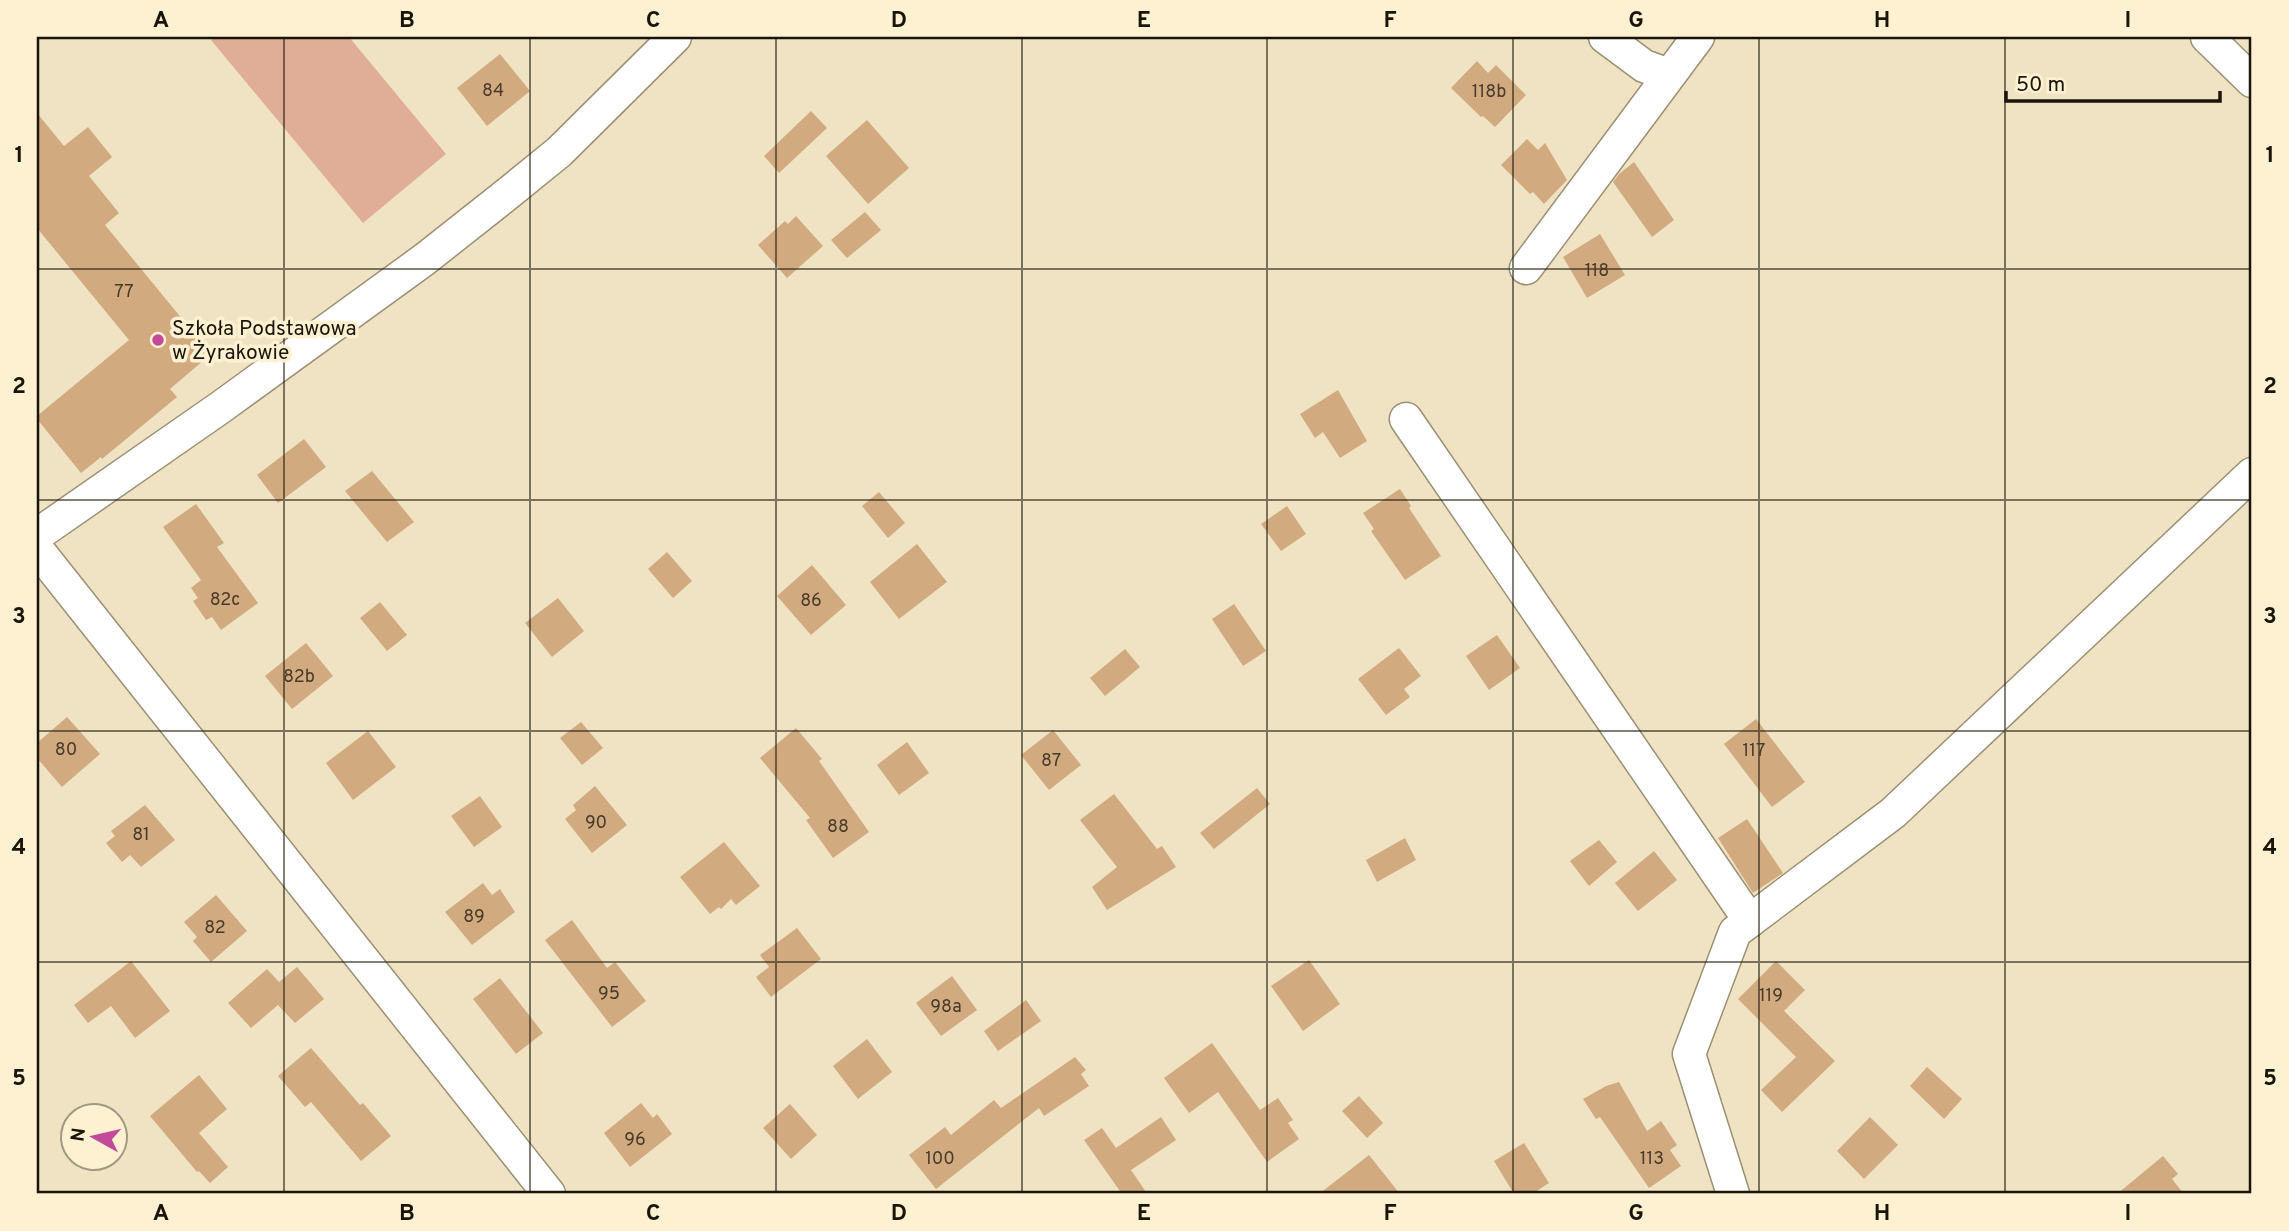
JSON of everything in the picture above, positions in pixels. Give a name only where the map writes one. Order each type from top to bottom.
[{"type":"street","points":[[37,535],[232,399],[425,259],[559,152],[675,37]]},
{"type":"street","points":[[1605,37],[1644,66],[1669,75]]},
{"type":"street","points":[[1526,268],[1698,37]]},
{"type":"street","points":[[2207,37],[2252,81]]},
{"type":"street","points":[[1406,419],[1750,921]]},
{"type":"street","points":[[1732,1194],[1689,1054],[1735,932],[1893,813],[2252,474]]},
{"type":"street","points":[[37,549],[549,1194]]},
{"type":"shaded area","points":[[215,37],[349,37],[446,154],[363,223],[211,40]]},
{"type":"building","points":[[500,54],[530,91],[487,126],[457,88]]},
{"type":"building","points":[[1477,61],[1488,73],[1496,65],[1526,95],[1495,127],[1451,88]]},
{"type":"building","points":[[811,111],[827,128],[779,173],[764,156]]},
{"type":"building","points":[[37,113],[64,146],[88,127],[112,157],[89,176],[119,213],[105,225],[211,354],[170,389],[177,397],[81,473],[37,416],[129,340],[37,228]]},
{"type":"building","points":[[867,120],[909,168],[868,204],[826,156]]},
{"type":"building","points":[[1527,139],[1538,150],[1545,143],[1567,180],[1544,204],[1501,165]]},
{"type":"building","points":[[1634,162],[1674,220],[1652,237],[1613,182]]},
{"type":"building","points":[[865,212],[881,230],[847,258],[831,240]]},
{"type":"building","points":[[796,216],[823,246],[787,278],[758,245],[785,221],[788,224]]},
{"type":"building","points":[[1600,234],[1625,275],[1587,298],[1563,257]]},
{"type":"building","points":[[1338,390],[1367,441],[1340,458],[1323,432],[1315,438],[1300,414]]},
{"type":"building","points":[[304,439],[326,467],[278,503],[257,475]]},
{"type":"building","points":[[372,471],[414,522],[387,542],[345,491]]},
{"type":"building","points":[[1400,489],[1411,506],[1409,508],[1441,556],[1405,580],[1371,531],[1374,529],[1363,513]]},
{"type":"building","points":[[879,492],[905,523],[888,538],[862,506]]},
{"type":"building","points":[[196,504],[224,543],[217,547],[258,603],[221,630],[212,617],[206,620],[193,601],[198,598],[191,588],[201,580],[163,527]]},
{"type":"building","points":[[1287,506],[1306,534],[1281,551],[1261,524]]},
{"type":"building","points":[[917,544],[947,582],[899,619],[870,582]]},
{"type":"building","points":[[667,552],[692,581],[673,598],[648,569]]},
{"type":"building","points":[[812,565],[846,605],[811,635],[777,596]]},
{"type":"building","points":[[558,598],[584,631],[552,657],[525,623]]},
{"type":"building","points":[[380,602],[407,635],[387,651],[360,618]]},
{"type":"building","points":[[1234,604],[1266,651],[1243,666],[1212,619]]},
{"type":"building","points":[[1497,635],[1520,668],[1489,690],[1466,656]]},
{"type":"building","points":[[306,643],[333,676],[292,709],[265,676]]},
{"type":"building","points":[[1399,648],[1421,676],[1404,689],[1410,697],[1386,715],[1358,679]]},
{"type":"building","points":[[1125,649],[1140,667],[1105,696],[1090,678]]},
{"type":"building","points":[[67,717],[100,754],[62,787],[37,758],[37,743]]},
{"type":"building","points":[[1756,719],[1805,782],[1772,807],[1724,744]]},
{"type":"building","points":[[581,722],[603,748],[582,765],[560,738]]},
{"type":"building","points":[[796,728],[822,759],[819,761],[869,832],[833,858],[806,820],[810,818],[760,758]]},
{"type":"building","points":[[1053,730],[1081,765],[1049,790],[1021,755]]},
{"type":"building","points":[[368,731],[396,767],[353,800],[326,763]]},
{"type":"building","points":[[907,742],[929,773],[899,795],[877,765]]},
{"type":"building","points":[[595,786],[627,825],[592,853],[565,819],[576,810],[573,805]]},
{"type":"building","points":[[1257,788],[1270,804],[1214,849],[1200,833]]},
{"type":"building","points":[[1114,794],[1157,849],[1162,846],[1176,867],[1107,910],[1092,887],[1117,867],[1080,820]]},
{"type":"building","points":[[480,796],[502,827],[474,847],[451,816]]},
{"type":"building","points":[[145,805],[175,840],[141,867],[130,855],[122,862],[106,843],[115,836],[111,831]]},
{"type":"building","points":[[1747,819],[1783,873],[1753,893],[1718,838]]},
{"type":"building","points":[[1405,838],[1416,860],[1377,882],[1366,860]]},
{"type":"building","points":[[1599,840],[1617,862],[1589,886],[1570,861]]},
{"type":"building","points":[[724,842],[760,886],[736,905],[731,899],[721,909],[719,907],[710,914],[680,877]]},
{"type":"building","points":[[1654,851],[1677,880],[1638,911],[1615,883]]},
{"type":"building","points":[[483,883],[492,895],[500,889],[515,912],[472,945],[445,912]]},
{"type":"building","points":[[216,895],[247,931],[211,962],[193,941],[197,937],[184,922]]},
{"type":"building","points":[[572,920],[607,968],[615,962],[646,1001],[612,1027],[545,940]]},
{"type":"building","points":[[797,928],[821,959],[771,997],[756,977],[769,967],[760,955]]},
{"type":"building","points":[[1309,960],[1340,1004],[1303,1031],[1271,986]]},
{"type":"building","points":[[131,961],[170,1011],[135,1038],[111,1006],[88,1023],[74,1005]]},
{"type":"building","points":[[1776,961],[1805,990],[1784,1011],[1835,1061],[1782,1112],[1761,1090],[1796,1057],[1738,999]]},
{"type":"building","points":[[297,967],[324,999],[295,1023],[278,1005],[251,1028],[228,1003],[267,969],[279,982]]},
{"type":"building","points":[[952,976],[977,1010],[941,1036],[916,1003]]},
{"type":"building","points":[[500,978],[543,1033],[516,1054],[473,999]]},
{"type":"building","points":[[1026,1000],[1041,1021],[998,1051],[984,1031]]},
{"type":"building","points":[[867,1039],[892,1072],[858,1099],[833,1066]]},
{"type":"building","points":[[1212,1043],[1260,1110],[1278,1098],[1293,1120],[1288,1123],[1299,1139],[1267,1162],[1218,1092],[1189,1113],[1164,1078]]},
{"type":"building","points":[[311,1048],[391,1136],[361,1161],[311,1102],[305,1107],[278,1076]]},
{"type":"building","points":[[1075,1057],[1086,1070],[1081,1074],[1089,1086],[1044,1116],[1039,1108],[936,1189],[909,1155],[945,1127],[951,1135],[994,1100],[1001,1108]]},
{"type":"building","points":[[1927,1067],[1962,1099],[1944,1119],[1910,1086]]},
{"type":"building","points":[[199,1075],[227,1109],[199,1133],[228,1167],[210,1183],[197,1172],[150,1116]]},
{"type":"building","points":[[1619,1082],[1647,1131],[1661,1121],[1677,1145],[1670,1150],[1681,1166],[1649,1188],[1600,1117],[1596,1119],[1583,1099]]},
{"type":"building","points":[[1359,1096],[1383,1123],[1367,1138],[1342,1111]]},
{"type":"building","points":[[641,1103],[653,1118],[657,1114],[672,1134],[630,1167],[604,1133]]},
{"type":"building","points":[[790,1104],[817,1135],[791,1159],[763,1128]]},
{"type":"building","points":[[1161,1117],[1176,1140],[1131,1170],[1146,1192],[1122,1194],[1084,1140],[1102,1128],[1116,1148]]},
{"type":"building","points":[[1870,1117],[1898,1145],[1864,1179],[1837,1151]]},
{"type":"building","points":[[1524,1143],[1549,1183],[1532,1194],[1514,1194],[1494,1161]]},
{"type":"building","points":[[1369,1155],[1400,1194],[1319,1194]]},
{"type":"building","points":[[2163,1156],[2178,1174],[2172,1179],[2184,1194],[2117,1194]]},
{"type":"place","name":"Szkoła Podstawowa w Żyrakowie","points":[[158,340]]}]
